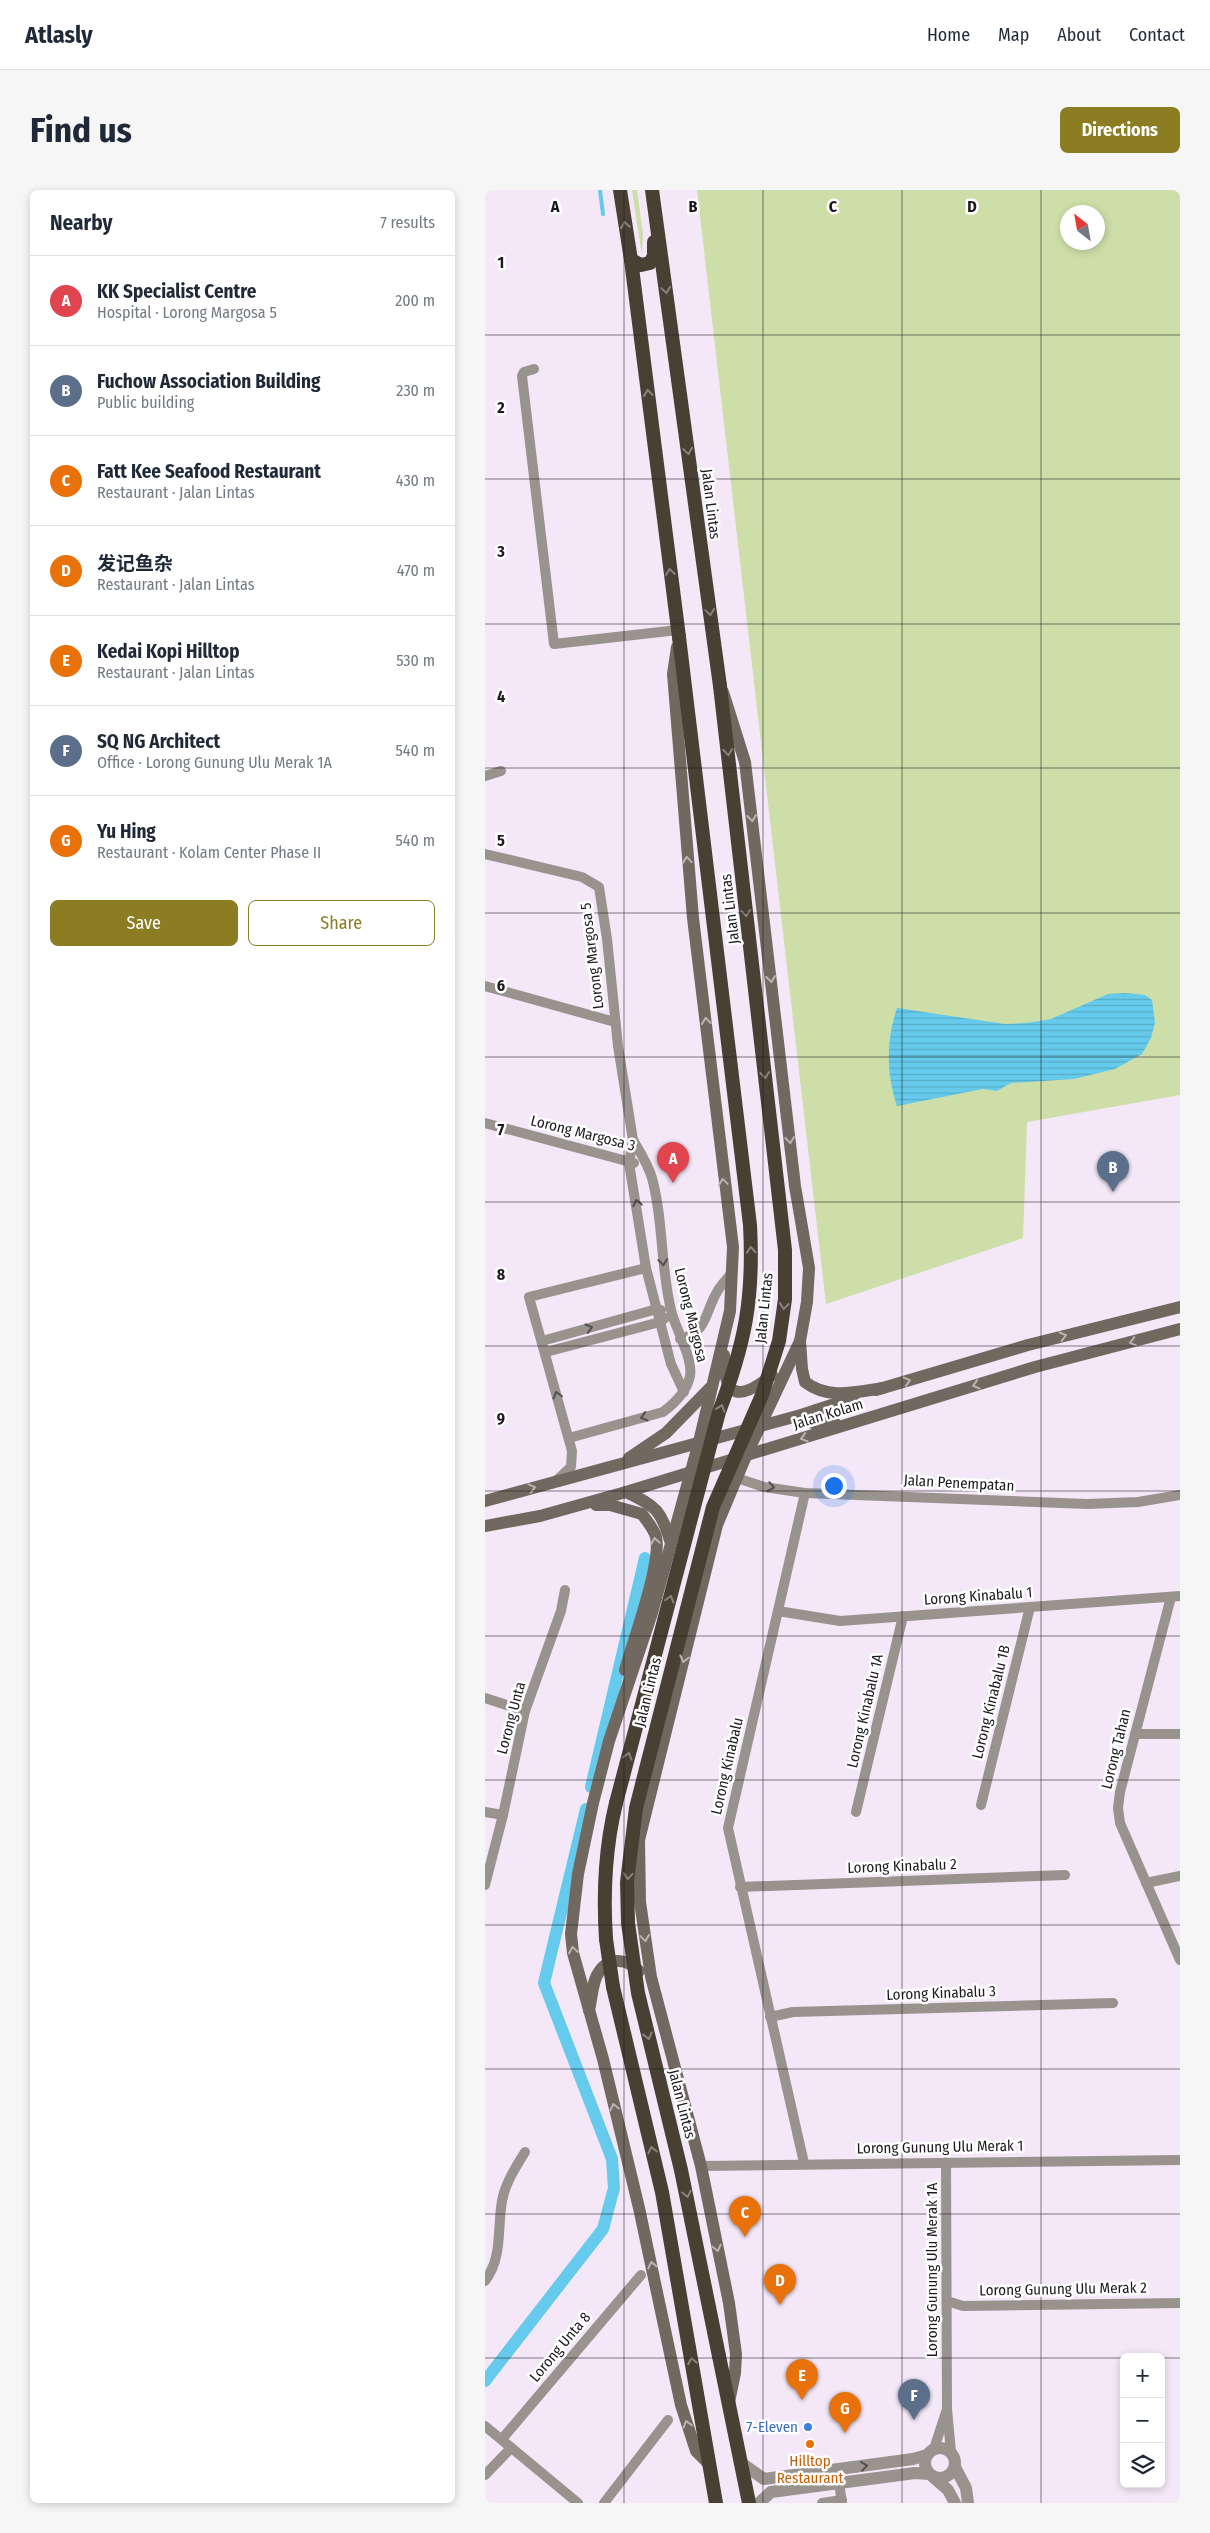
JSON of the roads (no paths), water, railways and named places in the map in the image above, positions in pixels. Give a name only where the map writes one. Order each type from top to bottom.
[{"type":"highway","name":"Jalan Lintas","points":[[620,190],[631,260],[678,634],[750,1225],[751,1288],[740,1352],[719,1412],[616,1803],[606,1860],[605,1919],[613,1987],[661,2192],[710,2465],[715,2503]]},
{"type":"highway","name":"Jalan Lintas","points":[[652,190],[721,686],[785,1250],[785,1299],[779,1341],[762,1395],[713,1507],[694,1575],[636,1808],[627,1882],[628,1923],[638,1993],[681,2170],[749,2503]]},
{"type":"highway","points":[[631,260],[641,265],[650,263],[655,256],[654,212]]},
{"type":"main road","name":"Jalan Lintas","points":[[678,634],[673,674],[686,843],[723,1178],[733,1247],[730,1311],[710,1388],[699,1442],[652,1613],[609,1741],[582,1849],[572,1919],[573,1953],[639,2208],[681,2405],[696,2451],[710,2465]]},
{"type":"main road","points":[[721,686],[731,710],[745,762],[795,1186],[809,1268],[807,1302],[800,1341],[801,1369],[805,1382],[813,1388],[840,1394],[883,1388]]},
{"type":"main road","name":"Jalan Kolam","points":[[485,1501],[816,1410],[1028,1345],[1180,1307]]},
{"type":"main road","name":"Jalan Kolam","points":[[485,1526],[540,1516],[627,1492],[1035,1367],[1180,1329]]},
{"type":"main road","points":[[725,1335],[724,1379],[737,1392],[750,1390],[789,1361]]},
{"type":"main road","name":"Jalan Lintas","points":[[728,2405],[735,2373],[734,2337],[701,2166],[651,1977],[640,1902],[639,1840],[717,1525],[746,1456],[800,1341]]},
{"type":"main road","points":[[620,1464],[666,1433],[710,1388]]},
{"type":"main road","points":[[816,1410],[811,1419],[813,1423],[819,1425],[856,1422]]},
{"type":"main road","points":[[627,1492],[646,1502],[660,1514],[671,1543]]},
{"type":"main road","points":[[580,1505],[610,1505],[642,1514],[656,1537],[655,1565],[620,1688],[609,1741]]},
{"type":"main road","points":[[589,2013],[599,1972],[608,1963],[616,1960],[633,1965],[641,1972],[660,2008]]},
{"type":"street","points":[[534,369],[524,372],[522,376],[554,644],[678,634]]},
{"type":"street","points":[[485,776],[501,771]]},
{"type":"street","name":"Lorong Margosa 5","points":[[485,854],[582,878],[599,887],[607,939],[615,1022],[633,1140],[651,1177],[658,1214]]},
{"type":"street","points":[[485,986],[615,1022]]},
{"type":"street","name":"Lorong Margosa 3","points":[[485,1123],[629,1162],[645,1163]]},
{"type":"street","name":"Lorong Margosa 5","points":[[633,1140],[629,1162],[646,1268]]},
{"type":"street","name":"Lorong Margosa","points":[[658,1214],[665,1283],[680,1340],[689,1362],[690,1376],[684,1392]]},
{"type":"street","points":[[553,1483],[571,1467],[573,1460],[546,1352],[529,1296],[646,1268]]},
{"type":"street","name":"Lorong Margosa","points":[[646,1268],[671,1364],[684,1392]]},
{"type":"street","points":[[680,1340],[695,1334],[702,1327],[713,1301],[731,1274]]},
{"type":"street","points":[[543,1341],[657,1309],[672,1313]]},
{"type":"street","points":[[546,1352],[660,1322],[672,1313]]},
{"type":"street","points":[[569,1438],[663,1412],[684,1392]]},
{"type":"street","name":"Jalan Penempatan","points":[[737,1478],[765,1487],[805,1493],[1087,1504],[1138,1502],[1180,1494]]},
{"type":"street","name":"Lorong Kinabalu","points":[[804,2163],[728,1828],[805,1493]]},
{"type":"street","name":"Lorong Unta","points":[[485,1885],[503,1815],[525,1711],[561,1612],[565,1590]]},
{"type":"street","name":"Lorong Kinabalu 1","points":[[778,1611],[839,1621],[1176,1596]]},
{"type":"street","name":"Lorong Tahan","points":[[1176,1596],[1135,1734],[1120,1792],[1118,1808],[1120,1823],[1180,1960]]},
{"type":"street","name":"Lorong Kinabalu 1B","points":[[981,1805],[1030,1607]]},
{"type":"street","name":"Lorong Kinabalu 1A","points":[[856,1812],[903,1616]]},
{"type":"street","points":[[485,1698],[525,1711]]},
{"type":"street","points":[[1135,1734],[1180,1734]]},
{"type":"street","points":[[485,1812],[503,1815]]},
{"type":"street","name":"Lorong Kinabalu 2","points":[[740,1887],[1065,1875]]},
{"type":"street","points":[[1146,1883],[1180,1876]]},
{"type":"street","name":"Lorong Kinabalu 3","points":[[770,2017],[793,2012],[1113,2003]]},
{"type":"street","points":[[485,2281],[496,2260],[502,2200],[513,2172],[525,2152]]},
{"type":"street","name":"Lorong Gunung Ulu Merak 1","points":[[701,2166],[804,2163],[1180,2160]]},
{"type":"street","name":"Lorong Gunung Ulu Merak 1A","points":[[946,2162],[947,2409],[951,2452]]},
{"type":"street","name":"Lorong Unta 8","points":[[502,2439],[641,2275]]},
{"type":"street","name":"Lorong Gunung Ulu Merak 2","points":[[947,2301],[963,2306],[1180,2303]]},
{"type":"street","name":"Lorong Gunung Ulu Merak 1A","points":[[931,2452],[947,2409]]},
{"type":"street","points":[[603,2503],[668,2420]]},
{"type":"street","points":[[485,2426],[578,2503]]},
{"type":"street","points":[[485,2475],[511,2448]]},
{"type":"street","points":[[740,2462],[764,2479],[913,2459],[943,2448],[951,2452],[955,2459],[955,2467],[966,2488],[968,2503]]},
{"type":"street","points":[[931,2452],[924,2463],[931,2476],[948,2490],[955,2503]]},
{"type":"street","points":[[759,2503],[771,2492],[915,2473],[946,2477],[955,2467]]},
{"type":"street","points":[[822,2503],[842,2502],[839,2483]]},
{"type":"water","points":[[1108,994],[1145,995],[1152,1000],[1155,1023],[1151,1038],[1142,1054],[1115,1069],[1074,1079],[1011,1083],[997,1091],[983,1089],[897,1106],[889,1069],[889,1045],[897,1008],[1005,1024],[1027,1023],[1051,1019]]},
{"type":"waterway","points":[[600,190],[603,214]]},
{"type":"waterway","points":[[591,1787],[645,1558]]},
{"type":"waterway","points":[[485,2381],[603,2229],[614,2188],[612,2159],[544,1983],[586,1809]]},
{"type":"place","name":"KK Specialist Centre","points":[[673,1183]]},
{"type":"place","name":"Fuchow Association Building","points":[[1113,1192]]},
{"type":"place","name":"Fatt Kee Seafood Restaurant","points":[[745,2237]]},
{"type":"place","name":"发记鱼杂","points":[[780,2305]]},
{"type":"place","name":"Kedai Kopi Hilltop","points":[[802,2400]]},
{"type":"place","name":"SQ NG Architect","points":[[914,2420]]},
{"type":"place","name":"7-Eleven","points":[[808,2427]]},
{"type":"place","name":"Yu Hing","points":[[845,2433]]},
{"type":"place","name":"Hilltop Restaurant","points":[[810,2444]]}]
